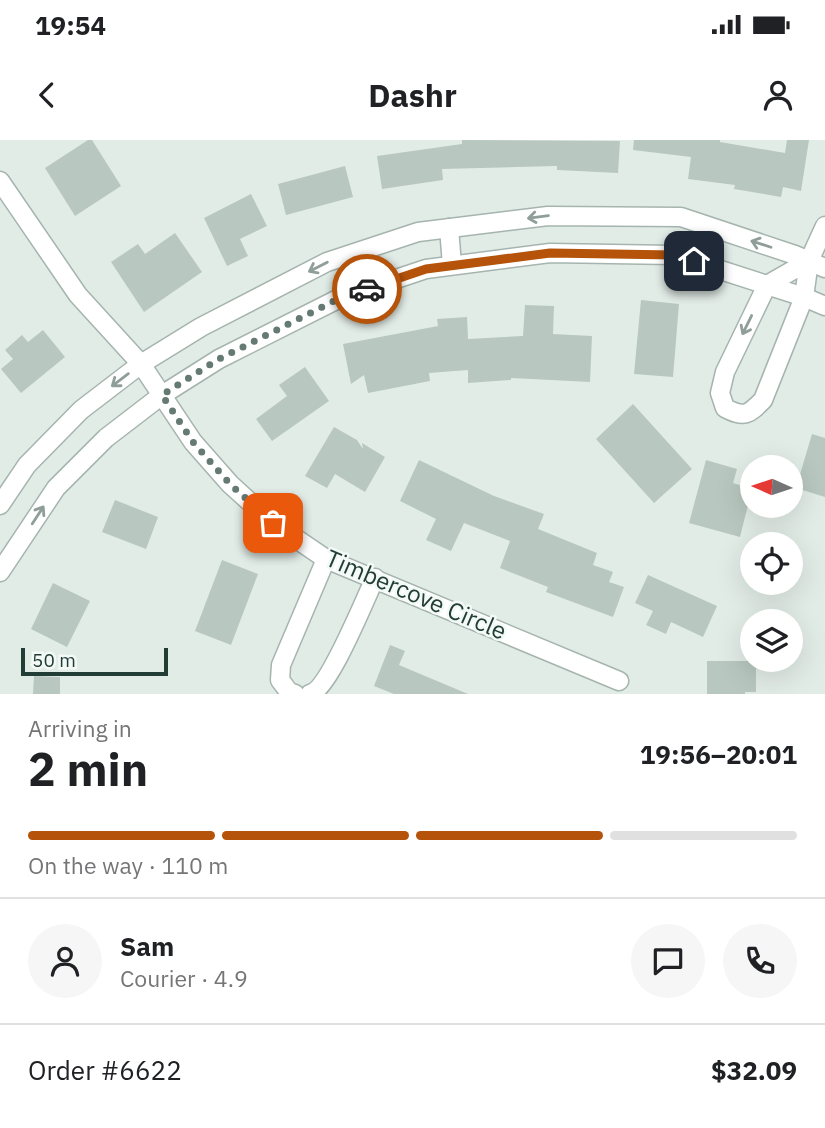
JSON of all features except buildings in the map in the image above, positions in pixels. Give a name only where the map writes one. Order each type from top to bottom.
[{"type":"street","name":"Timbercove Circle","points":[[0,181],[78,295],[141,364],[193,442],[230,484],[273,523],[326,559],[619,681]]},
{"type":"street","points":[[0,505],[27,465],[81,410],[141,364],[201,327],[327,262],[418,232],[548,216],[681,218],[817,264]]},
{"type":"street","points":[[817,264],[767,285],[724,372],[720,393],[725,408],[738,414],[750,413],[763,400],[817,264],[825,226]]},
{"type":"street","points":[[449,228],[452,265]]},
{"type":"street","points":[[0,572],[5,553],[56,488],[106,438],[162,395],[219,359],[342,297],[426,269],[550,253],[674,255],[825,306]]},
{"type":"street","points":[[295,694],[289,692],[279,680],[281,665],[326,559]]},
{"type":"street","points":[[310,694],[315,693],[328,678],[375,578]]},
{"type":"way so far","points":[[273,523],[230,484],[193,442],[162,395],[219,359],[342,297],[367,289]]},
{"type":"route","points":[[367,289],[426,269],[550,253],[674,255],[694,261]]}]
